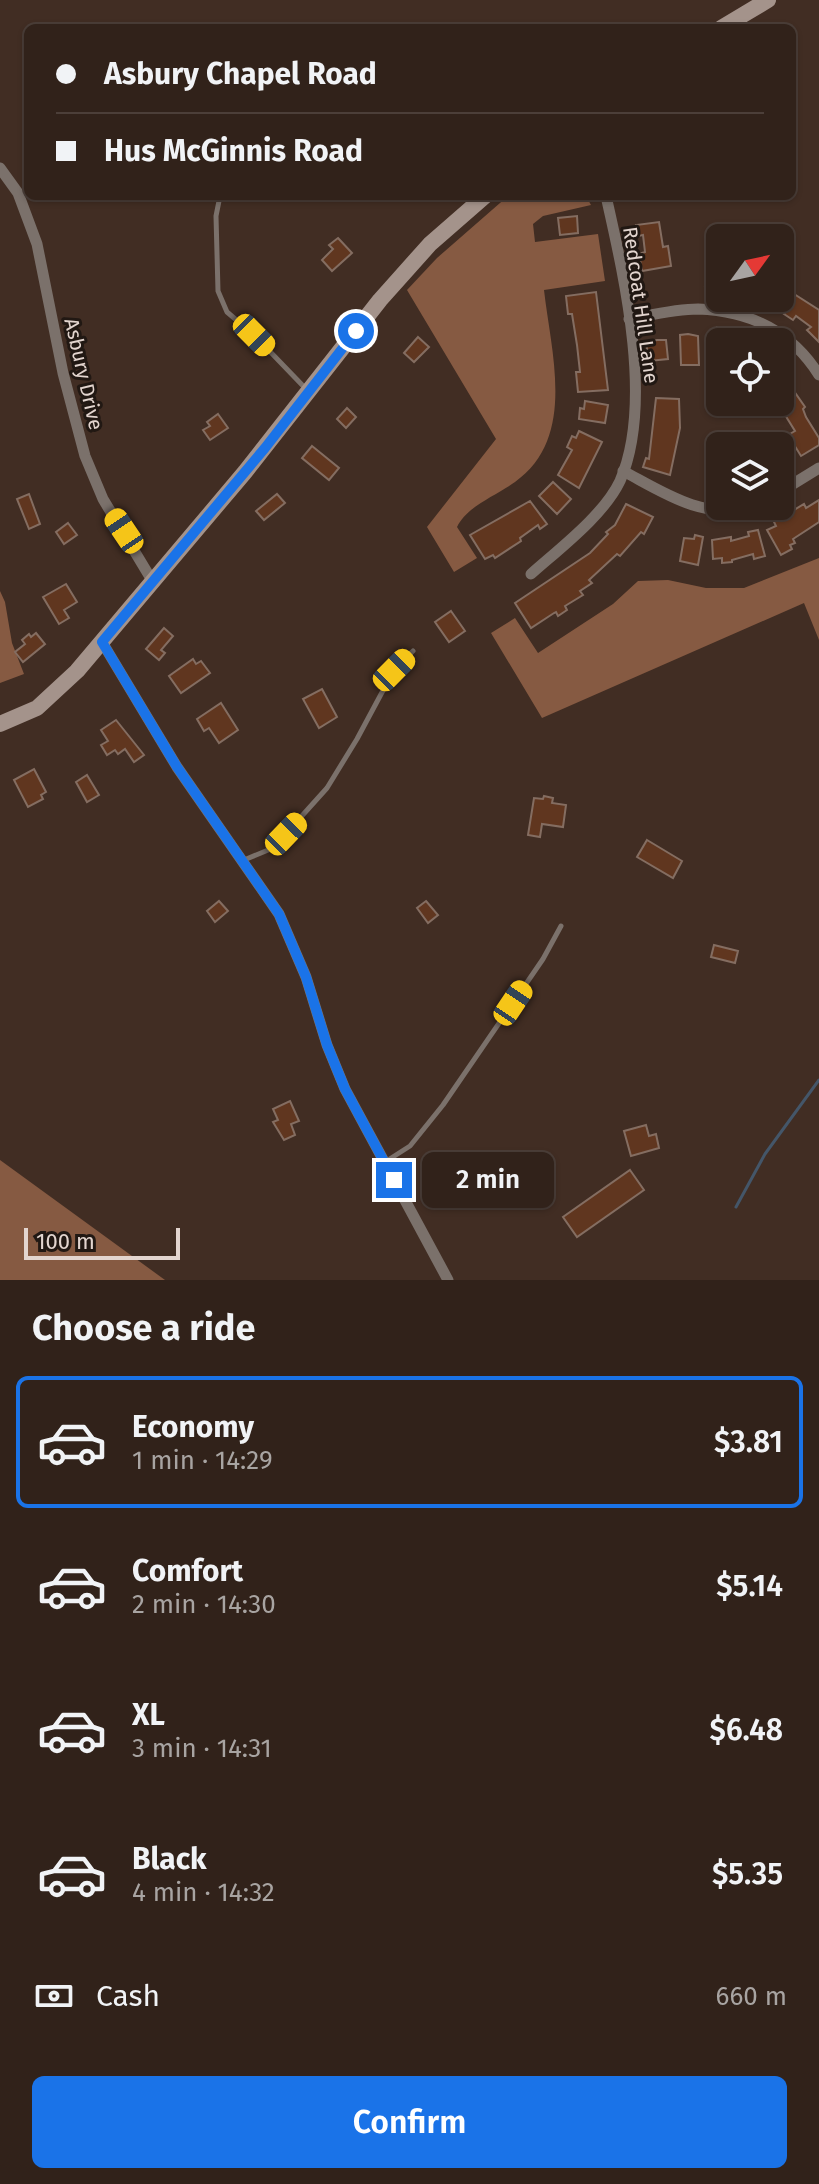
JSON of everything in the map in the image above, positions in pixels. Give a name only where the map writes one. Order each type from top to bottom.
[{"type":"main road","points":[[728,24],[768,0]]},
{"type":"main road","points":[[0,724],[27,714],[52,696],[102,642],[407,269],[430,244],[480,200]]},
{"type":"street","name":"Asbury Drive","points":[[0,168],[18,193],[37,244],[63,373],[85,456],[103,499],[153,582]]},
{"type":"street","name":"Redcoat Hill Lane","points":[[531,574],[586,525],[619,483],[631,449],[637,394],[629,319],[607,200]]},
{"type":"street","points":[[629,319],[696,309],[728,312],[765,324],[794,342],[819,375]]},
{"type":"street","points":[[794,483],[819,468]]},
{"type":"street","points":[[623,471],[683,502],[706,508]]},
{"type":"street","points":[[102,642],[177,767],[287,929],[338,1074],[448,1280]]},
{"type":"lane","points":[[219,200],[216,216],[221,303],[309,392]]},
{"type":"lane","points":[[243,860],[273,848],[327,788],[394,670],[413,651]]},
{"type":"lane","points":[[384,1163],[410,1146],[443,1105],[543,959],[561,926]]},
{"type":"shaded area","points":[[503,200],[588,200],[591,205],[543,216],[533,224],[535,242],[598,234],[605,281],[544,290],[555,393],[547,442],[534,464],[515,482],[475,507],[462,520],[457,527],[477,558],[454,572],[427,527],[496,439],[407,290],[437,258]]},
{"type":"shaded area","points":[[819,558],[819,640],[804,603],[542,718],[491,633],[515,618],[538,653],[613,604],[638,581],[668,580],[706,588],[744,588]]},
{"type":"shaded area","points":[[0,591],[12,643],[24,674],[0,683]]},
{"type":"shaded area","points":[[0,1160],[165,1280],[0,1280]]},
{"type":"building","points":[[577,216],[578,233],[560,235],[558,218]]},
{"type":"building","points":[[659,222],[663,247],[668,246],[671,266],[642,271],[639,254],[645,252],[643,235],[638,236],[636,225]]},
{"type":"building","points":[[338,238],[352,253],[332,271],[322,260],[333,249],[329,245]]},
{"type":"building","points":[[596,292],[608,390],[578,392],[576,372],[580,372],[577,345],[566,296]]},
{"type":"building","points":[[794,294],[819,310],[819,342],[807,330],[811,327],[796,316],[793,320],[784,314],[794,312]]},
{"type":"building","points":[[680,335],[698,336],[699,365],[681,365]]},
{"type":"building","points":[[418,337],[429,347],[414,362],[404,353]]},
{"type":"building","points":[[666,340],[668,359],[649,361],[646,342]]},
{"type":"building","points":[[794,391],[805,407],[803,409],[819,438],[819,445],[801,456],[794,445],[795,431],[786,416],[794,416]]},
{"type":"building","points":[[656,398],[679,399],[680,428],[670,475],[643,467],[646,458],[649,459]]},
{"type":"building","points":[[585,401],[608,405],[605,423],[579,419],[580,408],[584,409]]},
{"type":"building","points":[[347,408],[356,417],[346,428],[337,419]]},
{"type":"building","points":[[218,414],[228,428],[210,440],[203,430],[210,426],[207,422]]},
{"type":"building","points":[[579,431],[602,442],[579,488],[558,475],[572,450],[567,447],[572,436],[576,438]]},
{"type":"building","points":[[312,446],[339,468],[329,480],[302,458]]},
{"type":"building","points":[[553,482],[571,499],[557,514],[539,496]]},
{"type":"building","points":[[29,494],[40,524],[29,529],[17,499]]},
{"type":"building","points":[[277,494],[285,503],[264,520],[256,511]]},
{"type":"building","points":[[819,500],[819,522],[793,539],[792,549],[781,555],[767,530],[776,526],[774,522],[777,520],[794,520],[794,510],[804,504],[806,508]]},
{"type":"building","points":[[530,501],[547,524],[540,529],[538,525],[495,558],[493,555],[485,559],[470,535]]},
{"type":"building","points":[[626,504],[653,517],[644,534],[641,532],[620,556],[617,554],[589,580],[592,583],[580,591],[583,595],[565,606],[567,610],[558,616],[554,613],[531,628],[515,603],[590,553],[615,525]]},
{"type":"building","points":[[68,523],[77,535],[64,544],[56,532]]},
{"type":"building","points":[[758,530],[765,556],[754,559],[753,554],[722,563],[722,558],[713,559],[712,540],[731,537],[731,541]]},
{"type":"building","points":[[695,535],[703,537],[698,565],[680,561],[684,538],[694,539]]},
{"type":"building","points":[[66,584],[77,602],[64,610],[69,618],[59,624],[43,597]]},
{"type":"building","points":[[451,611],[465,631],[449,642],[435,622]]},
{"type":"building","points":[[164,628],[173,636],[161,650],[165,653],[159,660],[146,649]]},
{"type":"building","points":[[36,633],[45,644],[23,662],[15,652],[25,644],[22,640]]},
{"type":"building","points":[[193,659],[196,664],[201,661],[210,673],[181,693],[169,676]]},
{"type":"building","points":[[322,689],[337,717],[319,728],[303,699]]},
{"type":"building","points":[[221,703],[238,730],[219,743],[209,728],[204,731],[197,719]]},
{"type":"building","points":[[116,720],[144,755],[134,762],[125,749],[118,754],[115,750],[107,755],[101,745],[108,741],[101,730]]},
{"type":"building","points":[[34,769],[46,792],[41,795],[43,799],[28,807],[14,780]]},
{"type":"building","points":[[87,775],[99,795],[87,802],[76,782]]},
{"type":"building","points":[[544,796],[553,798],[552,803],[566,805],[563,827],[542,824],[540,837],[528,835],[534,798],[543,799]]},
{"type":"building","points":[[647,840],[682,861],[673,878],[637,857]]},
{"type":"building","points":[[219,901],[228,911],[215,922],[207,911]]},
{"type":"building","points":[[426,901],[438,915],[428,923],[417,908]]},
{"type":"building","points":[[714,945],[738,951],[735,963],[711,957]]},
{"type":"building","points":[[290,1101],[299,1121],[291,1124],[295,1135],[284,1140],[273,1122],[278,1120],[273,1109]]},
{"type":"building","points":[[646,1125],[649,1136],[656,1134],[659,1148],[631,1156],[624,1131]]},
{"type":"building","points":[[630,1170],[644,1190],[577,1237],[563,1217]]},
{"type":"waterway","points":[[736,1207],[765,1154],[819,1080]]},
{"type":"route","points":[[356,331],[265,448],[102,642],[177,767],[279,914],[295,947],[345,1089],[394,1180]]}]
